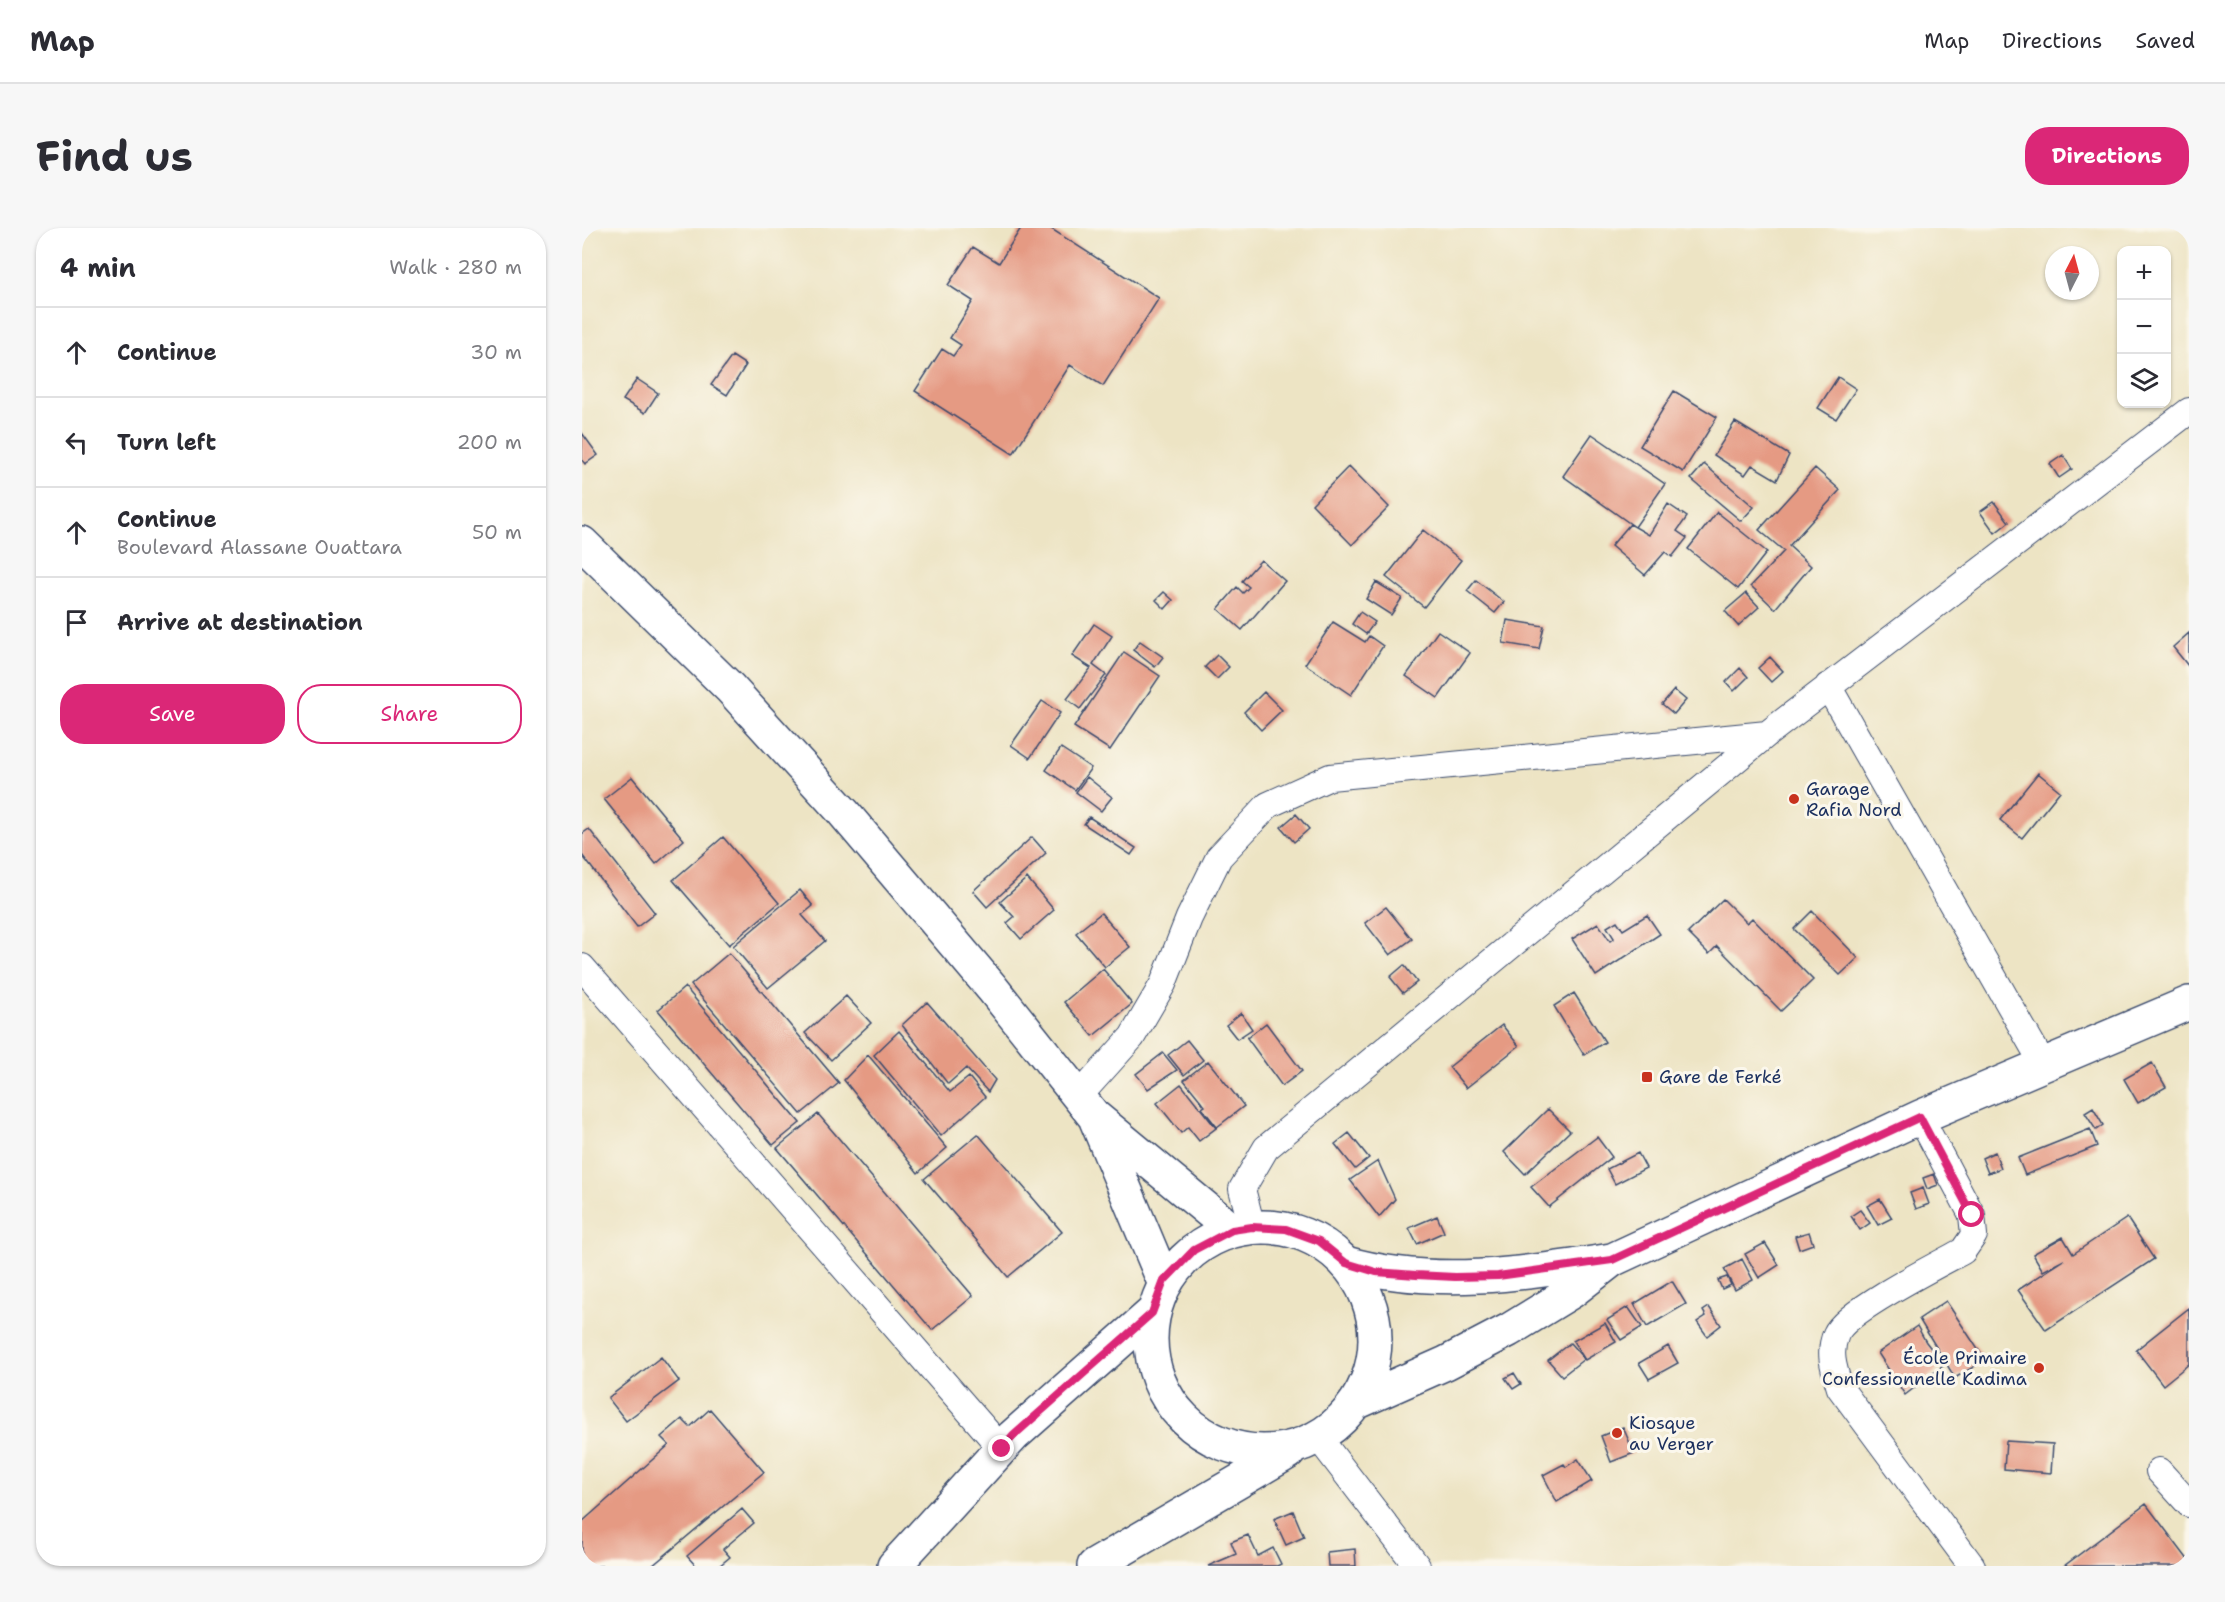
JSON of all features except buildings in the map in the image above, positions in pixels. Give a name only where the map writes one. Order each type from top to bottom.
[{"type":"main road","points":[[582,543],[730,688],[843,812],[992,988],[1087,1106],[1242,1229]]},
{"type":"main road","points":[[1094,1566],[1306,1443],[1358,1402],[1435,1368],[1509,1330],[1571,1292],[1612,1260],[1920,1117],[2189,1003]]},
{"type":"main road","points":[[1087,1106],[1164,1281]]},
{"type":"main road","points":[[1306,1443],[1247,1452],[1202,1436],[1168,1403],[1150,1360],[1152,1313],[1164,1281],[1194,1250],[1242,1229],[1286,1229],[1319,1241],[1346,1263],[1369,1298],[1377,1338],[1370,1378],[1358,1402]]},
{"type":"main road","points":[[1346,1263],[1376,1272],[1455,1277],[1498,1276],[1612,1260]]},
{"type":"main road","points":[[894,1566],[1013,1436],[1152,1313]]},
{"type":"street","points":[[1242,1229],[1242,1188],[1266,1148],[1767,734],[2189,411]]},
{"type":"street","points":[[1828,686],[2043,1064]]},
{"type":"street","points":[[1087,1106],[1132,1038],[1163,984],[1189,918],[1219,857],[1268,805],[1330,777],[1767,734]]},
{"type":"street","points":[[582,967],[1002,1449]]},
{"type":"street","points":[[1920,1117],[1972,1215],[1974,1235],[1963,1251],[1857,1312],[1837,1333],[1831,1360],[1840,1388],[1972,1566]]},
{"type":"street","points":[[1306,1443],[1417,1566]]},
{"type":"street","points":[[2159,1471],[2189,1504]]},
{"type":"place","name":"Garage Rafia Nord","points":[[1794,799]]},
{"type":"place","name":"Gare de Ferké","points":[[1647,1077]]},
{"type":"place","name":"École Primaire Confessionnelle Kadima","points":[[2039,1368]]},
{"type":"place","name":"Kiosque au Verger","points":[[1617,1433]]},
{"type":"route","points":[[1002,1449],[1013,1436],[1152,1313],[1164,1281],[1194,1250],[1232,1230],[1252,1227],[1286,1229],[1319,1241],[1346,1263],[1376,1272],[1455,1277],[1498,1276],[1558,1269],[1612,1260],[1920,1117],[1972,1215]]}]
